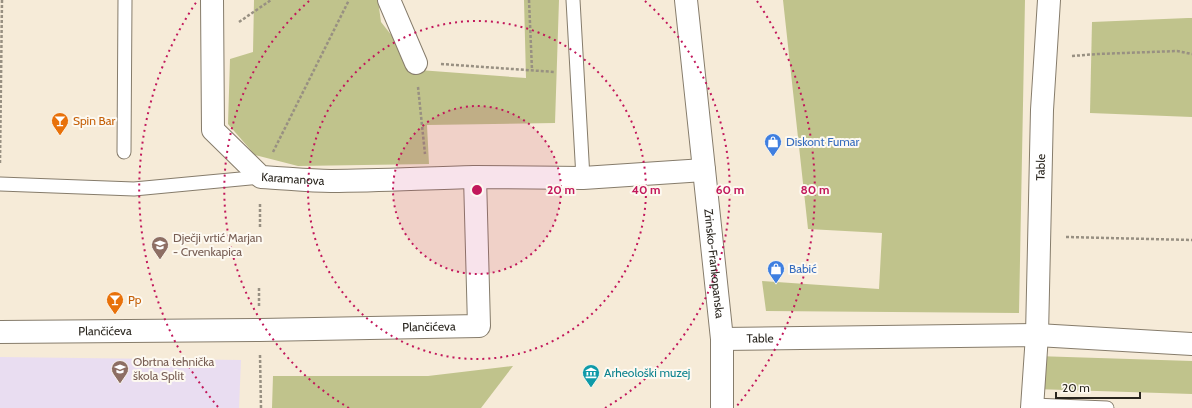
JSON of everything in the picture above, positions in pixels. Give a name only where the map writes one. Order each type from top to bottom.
[{"type":"street","name":"Karamanova","points":[[212,0],[213,130],[261,177],[330,181],[474,177]]},
{"type":"street","points":[[389,0],[416,63]]},
{"type":"street","name":"Zrinsko-Frankopanska","points":[[686,0],[722,339],[722,408]]},
{"type":"street","name":"Table","points":[[1032,406],[1037,335],[1042,110],[1049,0]]},
{"type":"street","points":[[474,177],[583,178],[704,170]]},
{"type":"street","name":"Plančićeva","points":[[0,332],[260,330],[479,326],[474,177]]},
{"type":"street","name":"Table","points":[[722,339],[1037,335],[1192,344]]},
{"type":"lane","points":[[124,152],[125,0]]},
{"type":"lane","points":[[573,0],[583,178]]},
{"type":"lane","points":[[0,184],[134,189],[261,177]]},
{"type":"lane","points":[[1032,406],[1107,408]]},
{"type":"path","points":[[0,184],[2,0]]},
{"type":"path","points":[[212,40],[271,0]]},
{"type":"path","points":[[261,177],[349,0]]},
{"type":"path","points":[[529,0],[532,70]]},
{"type":"path","points":[[1098,54],[1176,51],[1192,54]]},
{"type":"path","points":[[427,178],[416,63],[577,73]]},
{"type":"path","points":[[1039,237],[1192,240]]},
{"type":"path","points":[[260,330],[261,408]]},
{"type":"shaded area","name":"Obrtna tehnička škola Split","points":[[0,357],[241,360],[239,408],[0,408]]},
{"type":"green space","points":[[254,0],[378,0],[381,22],[419,70],[526,78],[524,0],[559,0],[555,123],[427,125],[429,164],[298,166],[255,155],[228,124],[230,59],[253,52]]},
{"type":"green space","points":[[783,0],[1025,0],[1019,313],[766,311],[762,281],[879,289],[882,233],[808,229]]},
{"type":"green space","points":[[1192,18],[1192,117],[1090,113],[1092,22]]},
{"type":"green space","points":[[1036,356],[1192,361],[1192,394],[1034,389]]},
{"type":"green space","points":[[513,366],[481,408],[272,408],[273,376],[428,376]]},
{"type":"place","name":"Spin Bar","points":[[60,136]]},
{"type":"place","name":"Diskont Fumar","points":[[773,157]]},
{"type":"place","name":"Dječji vrtić Marjan - Crvenkapica","points":[[160,260]]},
{"type":"place","name":"Babić","points":[[776,284]]},
{"type":"place","name":"Pp","points":[[115,315]]},
{"type":"place","name":"Obrtna tehnička škola Split","points":[[120,384]]},
{"type":"place","name":"Arheološki muzej","points":[[591,388]]}]
